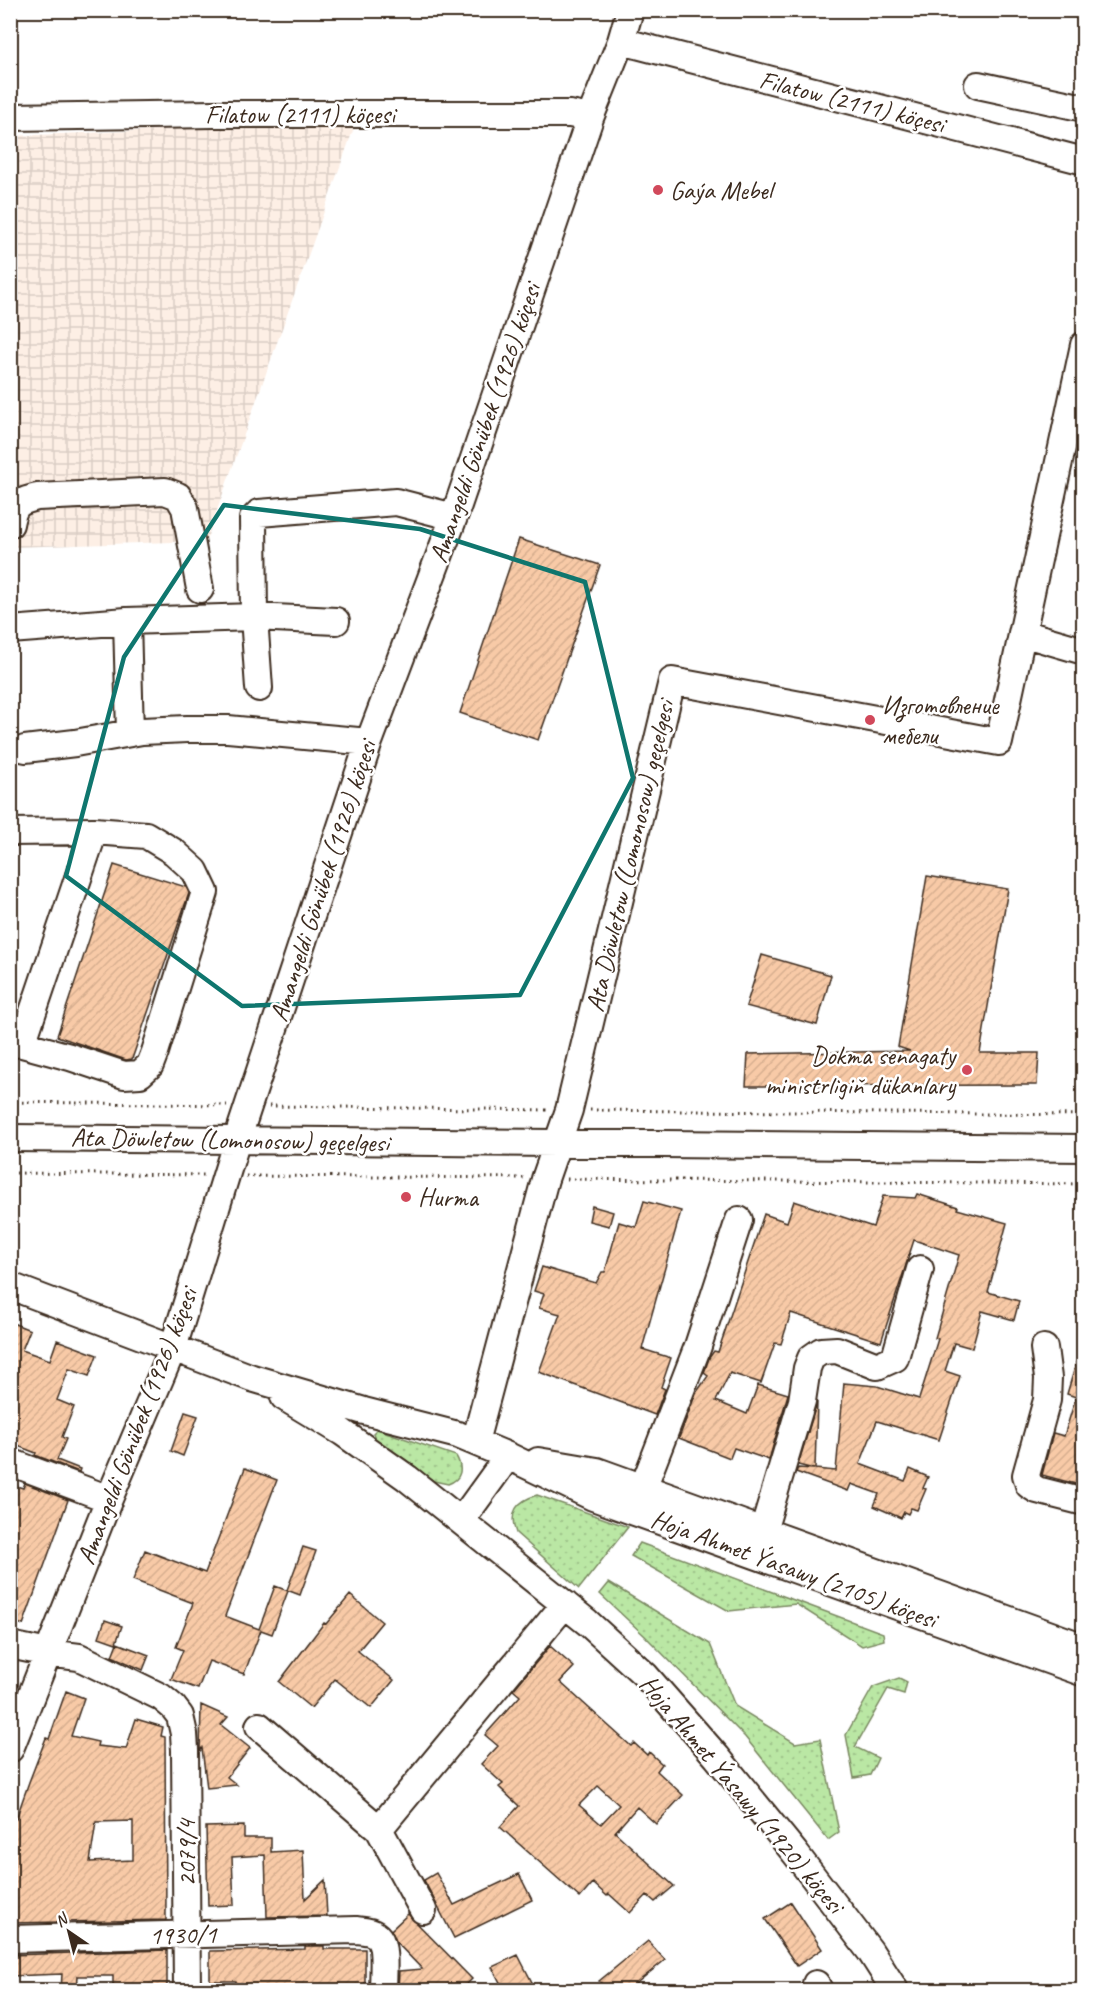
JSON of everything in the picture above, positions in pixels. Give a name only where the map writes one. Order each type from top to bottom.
[{"type":"street","name":"Amangeldi Gönübek (1926) köçesi","points":[[10,1749],[109,1499],[173,1348],[237,1140],[369,742],[454,517],[590,118],[621,41],[630,10]]},
{"type":"street","name":"Filatow (2111) köçesi","points":[[621,41],[1083,161]]},
{"type":"street","points":[[978,85],[1083,108]]},
{"type":"street","name":"Filatow (2111) köçesi","points":[[10,117],[215,114],[570,114],[590,118]]},
{"type":"street","points":[[1083,345],[1022,633],[1083,651]]},
{"type":"street","points":[[10,524],[13,510],[21,501],[37,497],[165,491],[178,496],[185,508],[200,589]]},
{"type":"street","points":[[259,688],[254,616],[253,519],[259,513],[396,502],[454,517]]},
{"type":"street","points":[[10,630],[127,621],[254,616],[336,621]]},
{"type":"street","points":[[127,621],[130,733]]},
{"type":"street","name":"Ata Döwletow (Lomonosow) geçelgesi","points":[[557,1143],[570,1110],[672,681],[999,742],[1022,633]]},
{"type":"street","points":[[25,749],[157,729],[228,729],[369,742]]},
{"type":"street","points":[[10,832],[94,831],[146,835],[174,852],[195,871],[205,892],[155,1052],[150,1065],[140,1074],[124,1075],[16,1043],[94,831]]},
{"type":"street","name":"Ata Döwletow (Lomonosow) geçelgesi","points":[[10,1138],[1083,1148]]},
{"type":"street","points":[[475,1442],[545,1179],[557,1143]]},
{"type":"street","points":[[643,1488],[698,1346],[739,1220]]},
{"type":"street","points":[[763,1531],[802,1401],[807,1368],[811,1358],[821,1351],[837,1350],[878,1366],[895,1358],[920,1269]]},
{"type":"street","name":"Hoja Ahmet Ýasawy (2105) köçesi","points":[[10,1286],[252,1378],[475,1442],[593,1497],[1083,1673]]},
{"type":"street","points":[[1044,1348],[1048,1378],[1047,1400],[1026,1475],[1029,1485],[1037,1490],[1083,1502]]},
{"type":"street","name":"Hoja Ahmet Ýasawy (2105) köçesi","points":[[252,1378],[375,1454],[461,1521]]},
{"type":"street","points":[[461,1521],[508,1456]]},
{"type":"street","name":"Hoja Ahmet Ýasawy (2105) köçesi","points":[[508,1456],[597,1471],[1083,1647]]},
{"type":"street","points":[[10,1462],[109,1499]]},
{"type":"street","name":"Hoja Ahmet Ýasawy (1920) köçesi","points":[[461,1521],[565,1604],[645,1676],[686,1721],[795,1853],[870,1951],[895,1990]]},
{"type":"street","points":[[379,1829],[565,1604]]},
{"type":"street","points":[[10,1645],[48,1653]]},
{"type":"street","name":"2079/4","points":[[48,1653],[79,1657],[161,1697],[180,1716],[185,1750],[187,1990]]},
{"type":"street","points":[[259,1725],[379,1829],[423,1910]]},
{"type":"street","name":"1930/1","points":[[10,1939],[356,1930],[378,1936],[382,1945],[383,1990]]},
{"type":"highlighted area","points":[[224,505],[420,529],[585,582],[633,778],[520,995],[242,1006],[66,876],[124,657]]},
{"type":"shaded area","points":[[356,122],[206,541],[11,547],[10,136]]},
{"type":"green space","points":[[377,1429],[456,1456],[460,1465],[459,1476],[448,1484],[434,1481],[375,1439],[373,1433]]},
{"type":"green space","points":[[537,1495],[628,1527],[579,1589],[516,1533],[513,1519],[516,1508],[530,1497]]},
{"type":"green space","points":[[640,1543],[883,1633],[884,1640],[862,1646],[796,1604],[729,1611],[631,1556]]},
{"type":"green space","points":[[609,1583],[710,1644],[735,1706],[795,1743],[820,1739],[839,1832],[828,1840],[745,1737],[600,1594]]},
{"type":"green space","points":[[899,1678],[907,1682],[904,1694],[888,1689],[855,1747],[878,1758],[870,1775],[854,1778],[846,1735],[873,1687]]},
{"type":"building","points":[[519,539],[600,565],[538,740],[460,713]]},
{"type":"building","points":[[114,865],[186,887],[189,893],[132,1059],[126,1060],[57,1036]]},
{"type":"building","points":[[927,876],[1008,889],[980,1053],[1039,1053],[1037,1085],[746,1086],[748,1054],[910,1051],[898,1047]]},
{"type":"building","points":[[762,955],[831,975],[817,1025],[746,1006]]},
{"type":"building","points":[[917,1194],[958,1207],[957,1209],[1007,1223],[988,1292],[1019,1301],[1014,1320],[982,1311],[972,1348],[954,1343],[945,1371],[960,1376],[939,1440],[877,1421],[860,1464],[905,1481],[910,1469],[928,1477],[923,1488],[926,1489],[917,1510],[911,1508],[908,1514],[904,1512],[901,1518],[874,1506],[879,1494],[851,1484],[848,1491],[796,1472],[798,1468],[814,1469],[798,1465],[817,1402],[815,1469],[836,1471],[844,1383],[877,1386],[919,1399],[938,1339],[935,1338],[959,1255],[914,1240],[881,1342],[791,1313],[781,1344],[775,1343],[761,1383],[730,1373],[716,1401],[747,1414],[758,1385],[788,1394],[769,1460],[734,1448],[730,1458],[679,1438],[696,1393],[708,1376],[704,1373],[709,1358],[714,1351],[718,1352],[764,1214],[787,1222],[794,1201],[873,1227],[883,1196],[915,1198]]},
{"type":"building","points":[[644,1201],[681,1211],[642,1349],[671,1358],[661,1387],[665,1389],[655,1415],[539,1372],[560,1314],[539,1308],[544,1294],[534,1291],[542,1267],[596,1283],[602,1272],[605,1272],[619,1222],[636,1227]]},
{"type":"building","points":[[592,1206],[613,1212],[609,1226],[589,1221]]},
{"type":"building","points":[[10,1322],[30,1330],[22,1350],[50,1360],[57,1340],[97,1355],[89,1376],[69,1369],[57,1400],[74,1407],[62,1437],[66,1439],[57,1460],[80,1469],[79,1472],[10,1443]]},
{"type":"building","points":[[1080,1350],[1083,1350],[1083,1486],[1042,1475],[1053,1433],[1064,1436],[1076,1397],[1067,1394]]},
{"type":"building","points":[[185,1412],[198,1416],[183,1456],[171,1451]]},
{"type":"building","points":[[245,1468],[277,1480],[225,1616],[259,1629],[275,1586],[288,1591],[272,1634],[261,1630],[244,1674],[209,1661],[198,1689],[171,1679],[183,1650],[176,1647],[193,1603],[133,1580],[145,1550],[205,1573]]},
{"type":"building","points":[[25,1483],[68,1500],[23,1625],[10,1620],[10,1521],[15,1510],[10,1509],[10,1484],[23,1488]]},
{"type":"building","points":[[303,1547],[316,1551],[300,1595],[287,1590]]},
{"type":"building","points":[[350,1595],[382,1622],[358,1651],[394,1680],[371,1708],[335,1679],[311,1708],[279,1682],[324,1623],[326,1624]]},
{"type":"building","points":[[105,1620],[122,1626],[116,1643],[99,1637]]},
{"type":"building","points":[[117,1643],[149,1655],[143,1670],[112,1656]]},
{"type":"building","points":[[550,1646],[574,1667],[560,1682],[631,1746],[634,1743],[647,1755],[649,1752],[662,1764],[657,1771],[683,1795],[656,1824],[637,1807],[615,1832],[674,1886],[655,1902],[647,1895],[630,1913],[593,1883],[580,1898],[500,1827],[519,1806],[499,1787],[503,1784],[481,1764],[498,1746],[485,1735],[520,1696],[513,1690]],"holes":[[[598,1786],[619,1805],[601,1824],[579,1805]]]},
{"type":"building","points":[[66,1691],[84,1698],[71,1736],[98,1742],[97,1746],[126,1749],[136,1719],[163,1727],[161,1736],[165,1737],[166,1920],[10,1923],[10,1819],[16,1819],[46,1738],[49,1739]],"holes":[[[133,1821],[133,1860],[90,1862],[96,1822]]]},
{"type":"building","points":[[201,1705],[228,1717],[221,1725],[250,1748],[227,1777],[237,1785],[207,1788],[202,1748],[200,1751]]},
{"type":"building","points":[[244,1826],[244,1838],[271,1838],[271,1852],[303,1850],[305,1899],[325,1880],[327,1916],[267,1917],[265,1855],[232,1857],[234,1905],[208,1906],[206,1827]]},
{"type":"building","points":[[436,1873],[454,1905],[519,1874],[532,1900],[454,1938],[424,1880]]},
{"type":"building","points":[[791,1902],[822,1949],[797,1966],[765,1919]]},
{"type":"building","points":[[408,1914],[472,1979],[461,1990],[398,1990],[399,1971],[422,1969],[397,1943],[391,1930]]},
{"type":"building","points":[[648,1941],[665,1960],[628,1990],[607,1990],[599,1981]]},
{"type":"building","points":[[305,1946],[324,1946],[324,1949],[365,1949],[365,1990],[236,1990],[236,1981],[210,1981],[210,1951],[305,1949]]},
{"type":"building","points":[[167,1950],[167,1990],[113,1990],[113,1976],[78,1976],[77,1990],[61,1990],[62,1974],[10,1976],[10,1955]]},
{"type":"building","points":[[518,1955],[536,1990],[504,1990],[492,1967]]},
{"type":"place","name":"Gaýa Mebel","points":[[658,190]]},
{"type":"place","name":"Изготовление мебели","points":[[870,720]]},
{"type":"place","name":"Dokma senagaty ministrligiň dükanlary","points":[[967,1070]]},
{"type":"place","name":"Hurma","points":[[406,1197]]}]
